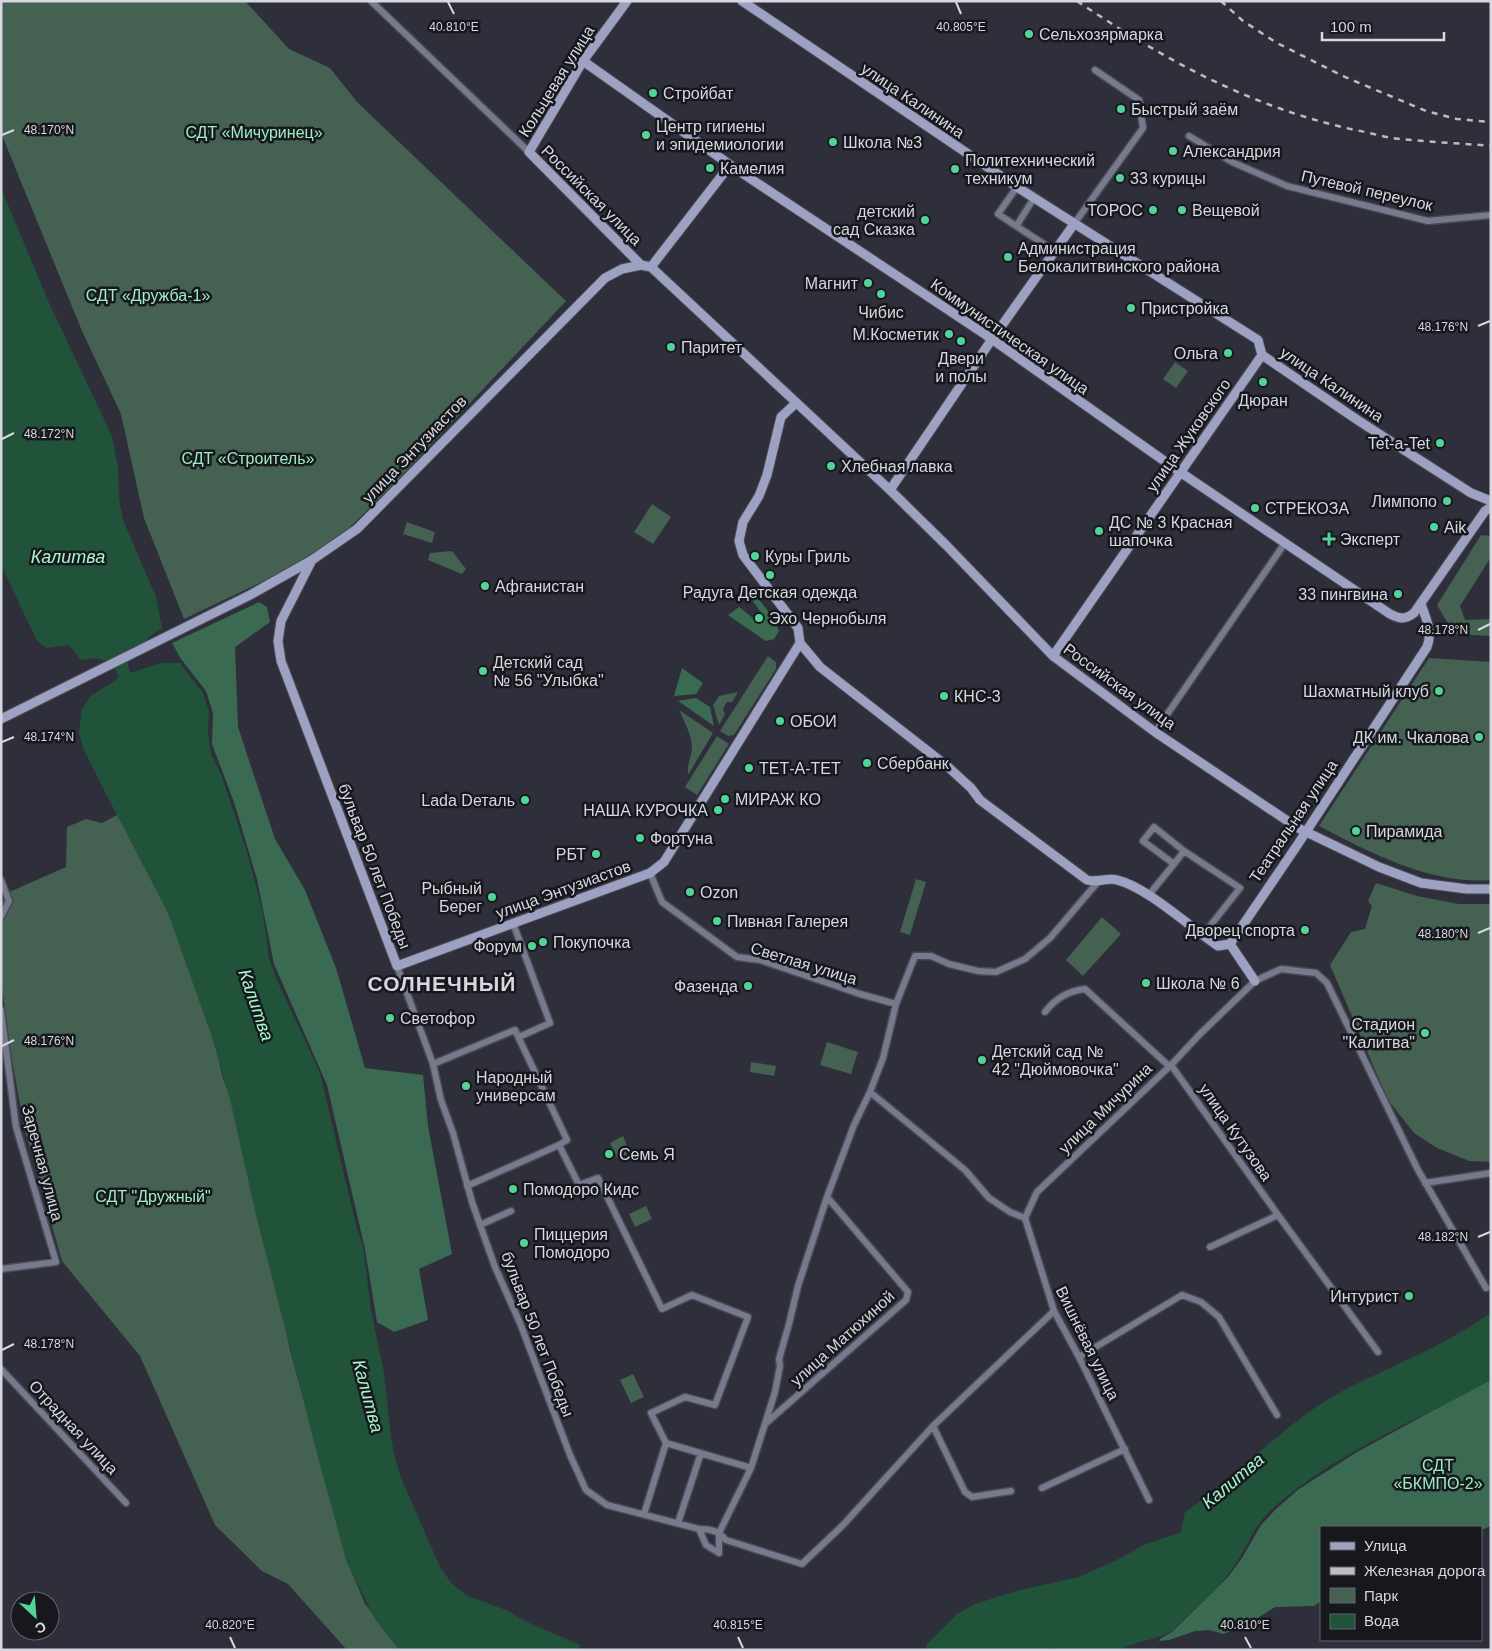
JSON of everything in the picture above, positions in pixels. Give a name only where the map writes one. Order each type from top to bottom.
[{"type":"street","name":"Российская улица","points":[[371,1],[529,152],[642,265],[651,267],[890,490],[1053,656],[1155,732],[1305,832],[1379,867],[1422,883],[1467,889],[1491,889]]},
{"type":"street","name":"Кольцевая улица","points":[[529,152],[583,61],[627,1]]},
{"type":"street","name":"улица Калинина","points":[[742,1],[1017,187],[1258,340],[1262,355],[1359,421],[1471,493],[1491,500]]},
{"type":"street","name":"Коммунистическая улица","points":[[583,61],[730,165],[992,340],[1180,472],[1390,614],[1400,619],[1406,619],[1421,604]]},
{"type":"street","points":[[890,490],[992,340],[1143,128],[1139,100],[1095,70]]},
{"type":"street","name":"Путевой переулок","points":[[1189,136],[1232,162],[1287,186],[1428,221],[1491,215]]},
{"type":"street","points":[[651,267],[730,165]]},
{"type":"street","points":[[1017,187],[998,214],[1056,252]]},
{"type":"street","points":[[1017,225],[1034,198]]},
{"type":"street","name":"улица Энтузиастов","points":[[1,720],[250,595],[312,560],[357,529],[605,278],[622,269],[642,265]]},
{"type":"street","name":"улица Жуковского","points":[[1053,656],[1262,355]]},
{"type":"street","points":[[796,403],[781,417],[767,475],[759,496],[743,522],[739,541],[743,555],[798,628],[800,643],[820,667],[947,766],[971,788],[980,800],[1087,880],[1097,883]]},
{"type":"street","points":[[1421,604],[1485,511],[1491,507]]},
{"type":"street","points":[[1155,732],[1285,543]]},
{"type":"street","name":"бульвар 50 лет Победы","points":[[312,560],[281,621],[278,641],[281,661],[433,1064],[441,1100],[453,1133],[467,1186],[495,1267],[520,1323],[570,1455],[586,1490],[607,1505],[644,1514]]},
{"type":"street","name":"Театральная улица","points":[[1230,944],[1427,647],[1430,640],[1430,630],[1421,604]]},
{"type":"street","name":"улица Энтузиастов","points":[[397,966],[650,873],[664,862],[800,643]]},
{"type":"street","points":[[1174,864],[1143,841],[1154,827],[1184,851],[1240,888],[1210,926]]},
{"type":"street","points":[[1151,897],[1152,891],[1184,851]]},
{"type":"street","name":"Светлая улица","points":[[650,873],[662,902],[736,957],[760,960],[860,994],[896,1004]]},
{"type":"street","points":[[699,1529],[706,1545],[719,1553],[719,1533],[751,1468],[775,1392],[780,1366],[779,1359],[798,1286],[827,1197],[854,1125],[870,1092],[883,1058],[896,1004],[915,956],[931,956],[949,964],[978,971],[996,972],[1025,959],[1050,938],[1097,883],[1107,879],[1116,879],[1128,883],[1151,897],[1218,946],[1230,944],[1255,981]]},
{"type":"street","points":[[1,880],[9,901],[1,917]]},
{"type":"street","points":[[513,923],[550,1023],[519,1037]]},
{"type":"street","name":"улица Мичурина","points":[[1025,1218],[1038,1192],[1170,1066],[1255,981],[1281,969],[1316,973],[1328,983],[1425,1183],[1486,1288]]},
{"type":"street","name":"улица Кутузова","points":[[1045,1012],[1052,1003],[1064,994],[1084,989],[1170,1066],[1378,1352]]},
{"type":"street","name":"Заречная улица","points":[[1,1010],[16,1127],[56,1262],[1,1269]]},
{"type":"street","points":[[433,1064],[515,1030],[567,1140],[467,1186]]},
{"type":"street","points":[[870,1092],[965,1170],[989,1198],[1010,1212],[1025,1218]]},
{"type":"street","points":[[558,1145],[578,1185],[598,1178],[662,1309],[692,1294],[748,1318],[715,1406],[684,1397],[651,1413],[666,1443],[644,1514],[699,1529],[708,1528],[719,1533],[726,1540],[802,1564],[843,1525],[933,1426],[1054,1311]]},
{"type":"street","points":[[1425,1183],[1491,1173]]},
{"type":"street","name":"улица Матюхиной","points":[[765,1424],[906,1300],[908,1292],[827,1197]]},
{"type":"street","points":[[480,1225],[511,1211]]},
{"type":"street","points":[[1210,1247],[1278,1215]]},
{"type":"street","name":"Вишнёвая улица","points":[[1025,1218],[1054,1311],[1079,1357],[1149,1500]]},
{"type":"street","points":[[1079,1357],[1182,1295],[1201,1302],[1219,1317],[1277,1415]]},
{"type":"street","name":"Отрадная улица","points":[[1,1369],[126,1504]]},
{"type":"street","points":[[933,1426],[969,1495],[972,1497],[1011,1491]]},
{"type":"street","points":[[666,1443],[751,1468]]},
{"type":"street","points":[[1042,1488],[1125,1449]]},
{"type":"street","points":[[678,1523],[701,1453]]},
{"type":"green space","points":[[1,1],[245,1],[289,49],[330,68],[357,102],[566,301],[392,486],[349,528],[312,554],[264,581],[184,619],[144,518],[121,414],[82,331],[1,133]]},
{"type":"green space","points":[[1175,362],[1188,371],[1176,388],[1163,379]]},
{"type":"green space","points":[[652,504],[671,517],[653,544],[634,532]]},
{"type":"green space","points":[[407,522],[435,532],[432,543],[403,534]]},
{"type":"green space","points":[[1481,535],[1491,536],[1491,557],[1460,606],[1465,620],[1491,619],[1491,636],[1454,634],[1437,605]]},
{"type":"green space","points":[[452,551],[466,569],[462,574],[428,560],[430,553]]},
{"type":"green space","points":[[750,590],[774,619],[779,631],[774,639],[766,641],[728,615],[739,607],[759,623],[765,618],[749,596]]},
{"type":"green space","points":[[259,602],[267,607],[270,622],[235,647],[238,727],[275,839],[305,890],[336,968],[365,1068],[423,1075],[428,1126],[452,1254],[419,1269],[428,1320],[394,1332],[377,1322],[365,1249],[327,1085],[274,964],[257,879],[234,802],[212,744],[213,713],[206,691],[181,659],[172,643]]},
{"type":"green space","points":[[768,656],[776,662],[776,669],[734,735],[728,736],[720,731]]},
{"type":"green space","points":[[1429,658],[1491,662],[1491,880],[1469,880],[1424,872],[1359,847],[1319,826]]},
{"type":"green space","points":[[682,668],[703,683],[696,694],[674,696]]},
{"type":"green space","points":[[738,692],[732,702],[727,702],[723,709],[725,714],[719,725],[713,705],[719,696]]},
{"type":"green space","points":[[696,698],[710,707],[714,726],[678,701]]},
{"type":"green space","points":[[679,710],[713,733],[688,775],[692,743]]},
{"type":"green space","points":[[717,736],[729,744],[697,795],[685,787]]},
{"type":"green space","name":"СДТ \"Дружный\"","points":[[126,810],[151,859],[209,1012],[222,1075],[255,1166],[290,1350],[348,1563],[365,1604],[402,1650],[347,1650],[288,1584],[262,1571],[215,1525],[140,1356],[62,1261],[24,1127],[11,1054],[1,980],[1,905],[7,893],[66,867],[67,827],[86,819],[102,823]]},
{"type":"green space","points":[[916,879],[926,882],[910,935],[900,932]]},
{"type":"green space","name":"Стадион \"Калитва\"","points":[[1376,883],[1417,896],[1459,904],[1491,904],[1491,1162],[1469,1161],[1437,1148],[1414,1133],[1388,1100],[1330,965],[1351,932],[1365,929],[1372,906],[1368,901]]},
{"type":"green space","points":[[1102,917],[1121,934],[1083,976],[1066,960]]},
{"type":"green space","points":[[827,1042],[858,1052],[851,1074],[820,1065]]},
{"type":"green space","points":[[751,1062],[776,1066],[774,1076],[750,1072]]},
{"type":"green space","points":[[623,1136],[629,1151],[618,1159],[610,1143]]},
{"type":"green space","points":[[646,1206],[652,1219],[635,1227],[629,1214]]},
{"type":"green space","points":[[633,1374],[644,1397],[631,1403],[620,1380]]},
{"type":"green space","name":"СДТ «БКМПО-2»","points":[[1491,1379],[1491,1526],[1482,1530],[1482,1526],[1320,1526],[1320,1602],[1314,1606],[1275,1607],[1245,1626],[1223,1634],[1210,1630],[1195,1631],[1169,1640],[1159,1641],[1172,1632],[1228,1577],[1242,1558],[1261,1525],[1276,1509],[1299,1489],[1357,1452]]},
{"type":"water","name":"Калитва","points":[[1,188],[49,303],[112,436],[118,467],[119,499],[123,520],[156,597],[162,628],[150,636],[127,660],[130,673],[161,663],[180,663],[203,693],[209,712],[208,733],[211,754],[221,774],[247,852],[263,913],[269,958],[276,978],[320,1073],[356,1225],[363,1246],[371,1310],[384,1373],[391,1438],[401,1478],[440,1567],[452,1584],[468,1596],[506,1610],[525,1621],[580,1645],[579,1650],[399,1650],[375,1619],[347,1563],[256,1215],[230,1099],[212,1037],[168,913],[83,748],[79,733],[82,709],[91,696],[119,678],[112,662],[95,658],[81,660],[69,645],[46,648],[37,641],[1,565]]},
{"type":"water","name":"Калитва","points":[[1491,1313],[1491,1380],[1378,1438],[1297,1489],[1265,1516],[1226,1577],[1172,1631],[1159,1637],[1132,1644],[1120,1650],[1057,1650],[1053,1647],[1049,1650],[925,1650],[927,1644],[957,1614],[975,1604],[1016,1591],[1079,1577],[1117,1560],[1144,1545],[1181,1532],[1185,1512],[1299,1419],[1348,1388],[1432,1348]]},
{"type":"railway","points":[[1077,1],[1176,62],[1244,95],[1280,108],[1317,120],[1392,138],[1491,146]]},
{"type":"railway","points":[[1221,1],[1243,21],[1277,43],[1345,77],[1426,111],[1457,119],[1491,122]]},
{"type":"place","name":"Сельхозярмарка","points":[[1029,34]]},
{"type":"place","name":"Стройбат","points":[[653,93]]},
{"type":"place","name":"Быстрый заём","points":[[1121,109]]},
{"type":"place","name":"Центр гигиены и эпидемиологии","points":[[646,135]]},
{"type":"place","name":"Школа №3","points":[[833,142]]},
{"type":"place","name":"Александрия","points":[[1173,151]]},
{"type":"place","name":"Камелия","points":[[710,168]]},
{"type":"place","name":"Политехнический техникум","points":[[955,169]]},
{"type":"place","name":"33 курицы","points":[[1120,178]]},
{"type":"place","name":"ТОРОС","points":[[1153,210]]},
{"type":"place","name":"Вещевой","points":[[1182,210]]},
{"type":"place","name":"детский сад Сказка","points":[[925,220]]},
{"type":"place","name":"Администрация Белокалитвинского района","points":[[1008,257]]},
{"type":"place","name":"Магнит","points":[[868,283]]},
{"type":"place","name":"Чибис","points":[[881,294]]},
{"type":"place","name":"Пристройка","points":[[1131,308]]},
{"type":"place","name":"М.Косметик","points":[[949,334]]},
{"type":"place","name":"Двери и полы","points":[[961,341]]},
{"type":"place","name":"Паритет","points":[[671,347]]},
{"type":"place","name":"Ольга","points":[[1228,353]]},
{"type":"place","name":"Дюран","points":[[1263,382]]},
{"type":"place","name":"Tet-a-Tet","points":[[1440,443]]},
{"type":"place","name":"Хлебная лавка","points":[[831,466]]},
{"type":"place","name":"Лимпопо","points":[[1447,501]]},
{"type":"place","name":"СТРЕКОЗА","points":[[1255,508]]},
{"type":"place","name":"Aik","points":[[1434,527]]},
{"type":"place","name":"ДС № 3 Красная шапочка","points":[[1099,531]]},
{"type":"place","name":"Эксперт","points":[[1329,539]]},
{"type":"place","name":"Куры Гриль","points":[[755,556]]},
{"type":"place","name":"Радуга Детская одежда","points":[[770,575]]},
{"type":"place","name":"Афганистан","points":[[485,586]]},
{"type":"place","name":"33 пингвина","points":[[1398,594]]},
{"type":"place","name":"Эхо Чернобыля","points":[[759,618]]},
{"type":"place","name":"Детский сад № 56 \"Улыбка\"","points":[[483,671]]},
{"type":"place","name":"Шахматный клуб","points":[[1439,691]]},
{"type":"place","name":"КНС-3","points":[[944,696]]},
{"type":"place","name":"ОБОИ","points":[[780,721]]},
{"type":"place","name":"ДК им. Чкалова","points":[[1479,737]]},
{"type":"place","name":"Сбербанк","points":[[867,763]]},
{"type":"place","name":"ТЕТ-А-ТЕТ","points":[[749,768]]},
{"type":"place","name":"МИРАЖ КО","points":[[725,799]]},
{"type":"place","name":"Lada Dеталь","points":[[525,800]]},
{"type":"place","name":"НАША КУРОЧКА","points":[[718,810]]},
{"type":"place","name":"Пирамида","points":[[1356,831]]},
{"type":"place","name":"Фортуна","points":[[640,838]]},
{"type":"place","name":"РБТ","points":[[596,854]]},
{"type":"place","name":"Ozon","points":[[690,892]]},
{"type":"place","name":"Рыбный Берег","points":[[492,897]]},
{"type":"place","name":"Пивная Галерея","points":[[717,921]]},
{"type":"place","name":"Дворец спорта","points":[[1305,930]]},
{"type":"place","name":"Покупочка","points":[[543,942]]},
{"type":"place","name":"Форум","points":[[532,946]]},
{"type":"place","name":"Школа № 6","points":[[1146,983]]},
{"type":"place","name":"Фазенда","points":[[748,986]]},
{"type":"place","name":"Светофор","points":[[390,1018]]},
{"type":"place","name":"Стадион \"Калитва\"","points":[[1425,1033]]},
{"type":"place","name":"Детский сад № 42 \"Дюймовочка\"","points":[[982,1060]]},
{"type":"place","name":"Народный универсам","points":[[466,1086]]},
{"type":"place","name":"Семь Я","points":[[609,1154]]},
{"type":"place","name":"Помодоро Кидс","points":[[513,1189]]},
{"type":"place","name":"Пиццерия Помодоро","points":[[524,1243]]},
{"type":"place","name":"Интурист","points":[[1409,1296]]},
{"type":"district","name":"СОЛНЕЧНЫЙ","points":[[442,984]]},
{"type":"park label","name":"СДТ «Мичуринец»","points":[[254,132]]},
{"type":"park label","name":"СДТ «Дружба-1»","points":[[148,295]]},
{"type":"park label","name":"СДТ «Строитель»","points":[[248,458]]}]
